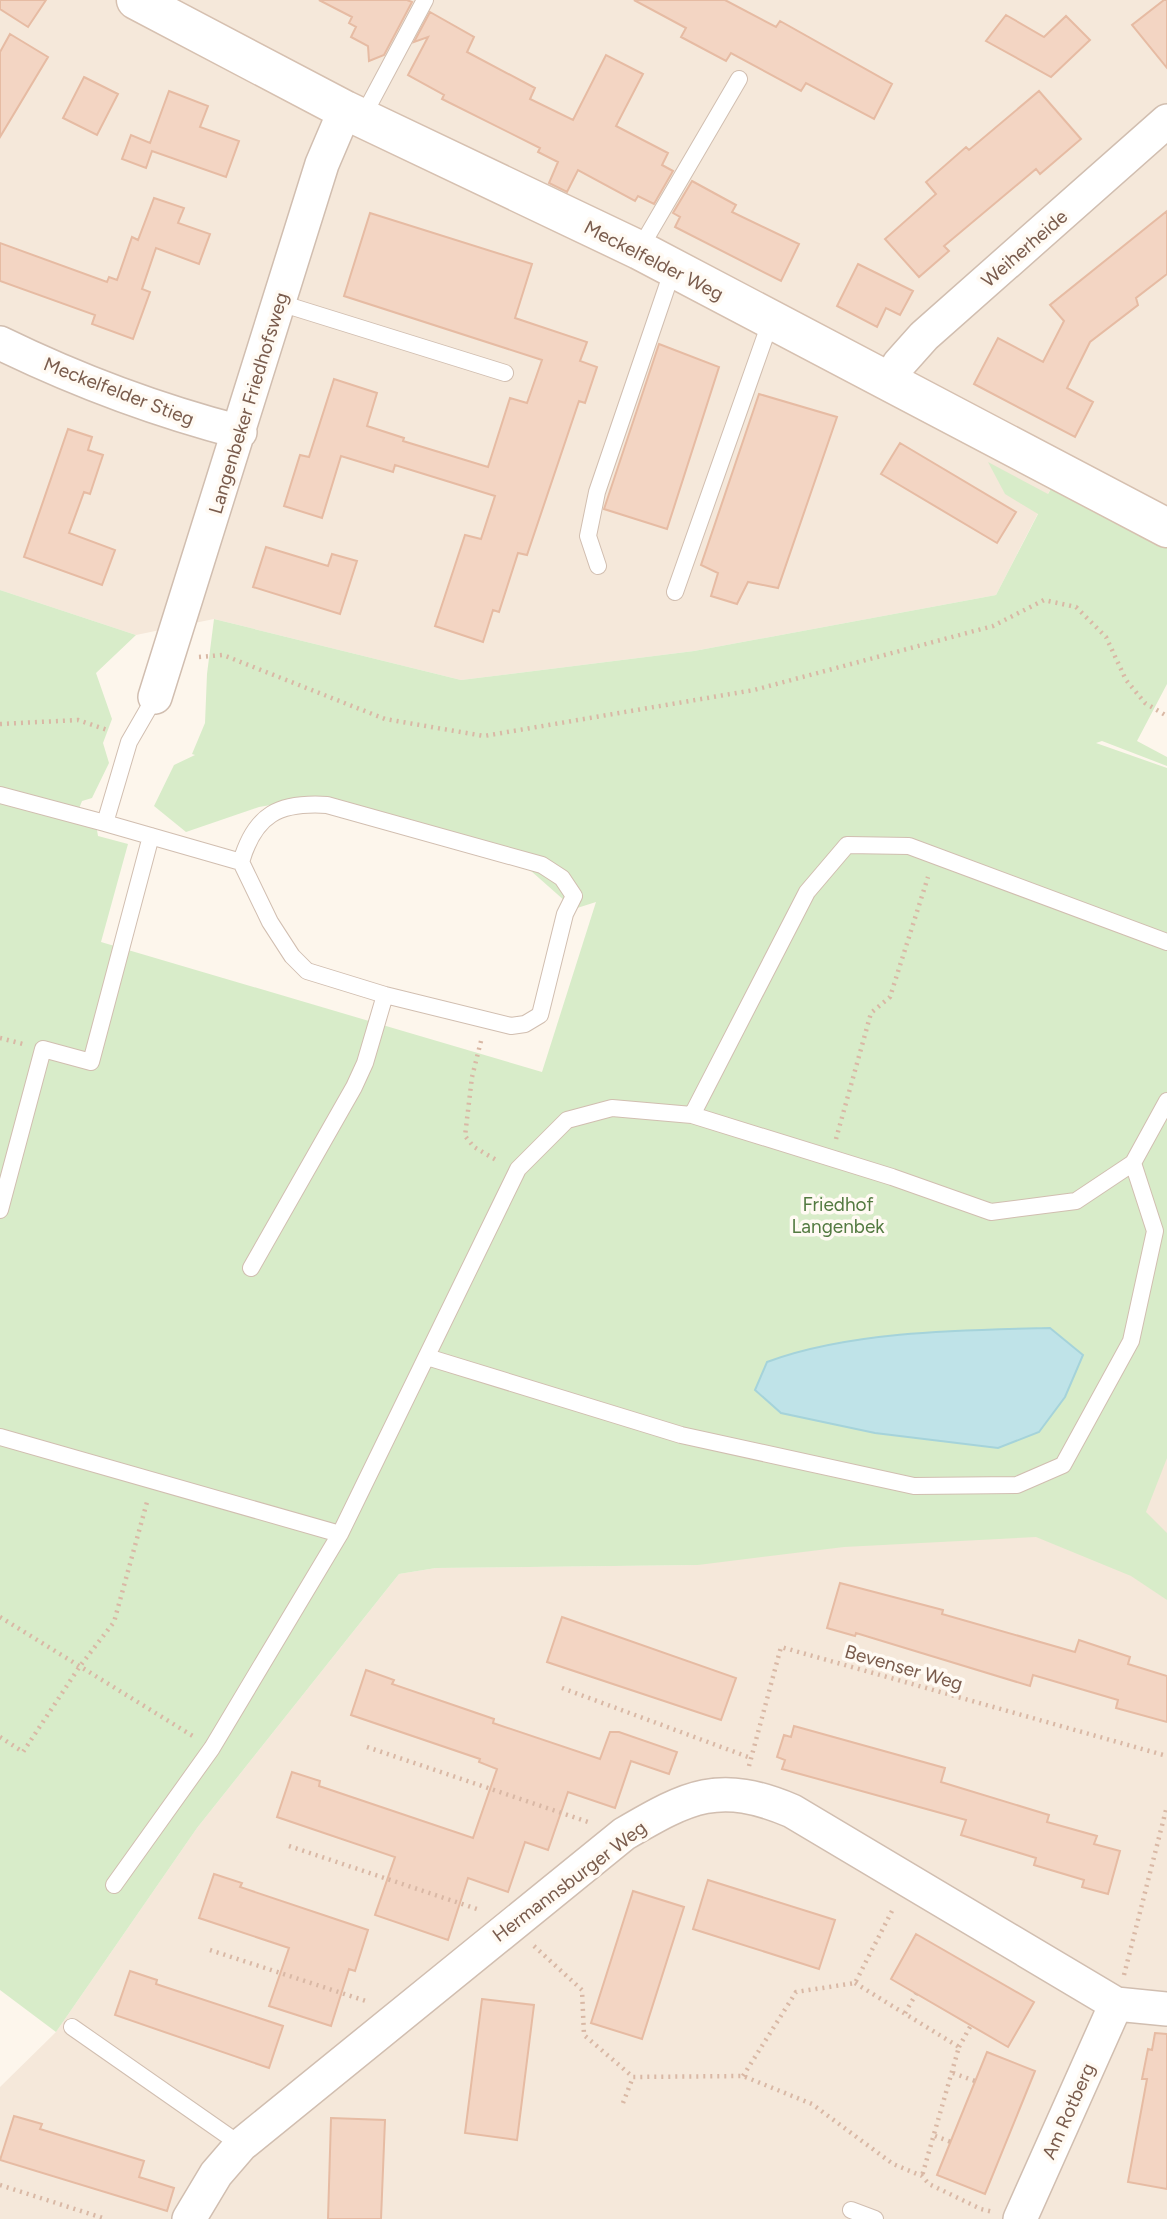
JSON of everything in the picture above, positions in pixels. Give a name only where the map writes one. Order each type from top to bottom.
[{"type":"main road","name":"Meckelfelder Weg","points":[[139,1],[353,114],[639,250],[1167,528]]},
{"type":"street","name":"Langenbeker Friedhofsweg","points":[[155,696],[322,164],[353,114]]},
{"type":"street","name":"Weiherheide","points":[[889,381],[904,358],[924,336],[1167,121]]},
{"type":"street","name":"Meckelfelder Stieg","points":[[0,343],[81,378],[204,423],[240,432]]},
{"type":"street","name":"Hermannsburger Weg","points":[[189,2219],[216,2174],[241,2145],[624,1834],[682,1802],[721,1794],[764,1798],[792,1811],[908,1878],[1116,2004],[1167,2009]]},
{"type":"street","name":"Am Rotberg","points":[[1020,2219],[1116,2004]]},
{"type":"lane","points":[[353,114],[425,0]]},
{"type":"lane","points":[[639,250],[738,79]]},
{"type":"lane","points":[[598,566],[588,536],[597,492],[673,269]]},
{"type":"lane","points":[[280,303],[505,373]]},
{"type":"lane","points":[[675,592],[771,320]]},
{"type":"lane","points":[[105,823],[129,742],[155,696]]},
{"type":"lane","points":[[0,795],[241,862]]},
{"type":"lane","points":[[303,803],[327,805],[527,859],[562,878],[574,896],[565,914],[540,1015],[525,1024],[511,1026],[385,995],[307,971],[292,956],[270,922],[241,862],[248,839],[268,816],[285,807],[303,803]]},
{"type":"lane","points":[[0,1210],[43,1049],[91,1062],[151,836]]},
{"type":"lane","points":[[692,1115],[807,892],[847,845],[909,846],[1167,943]]},
{"type":"lane","points":[[250,1268],[355,1087],[385,995]]},
{"type":"lane","points":[[114,1885],[212,1748],[341,1534],[517,1169],[567,1120],[612,1108],[692,1115],[991,1212],[1076,1201],[1133,1163],[1167,1101]]},
{"type":"lane","points":[[427,1357],[681,1435],[914,1486],[1017,1485],[1063,1465],[1131,1341],[1155,1231],[1133,1163]]},
{"type":"lane","points":[[0,1437],[341,1534]]},
{"type":"lane","points":[[72,2027],[241,2145]]},
{"type":"lane","points":[[851,2210],[875,2219]]},
{"type":"path","points":[[167,660],[223,655],[385,719],[484,736],[754,690],[993,626],[1044,600],[1076,607],[1106,638],[1126,680],[1144,703],[1167,716]]},
{"type":"path","points":[[0,724],[78,720],[104,727],[129,742]]},
{"type":"path","points":[[830,1158],[871,1013],[890,997],[934,856]]},
{"type":"path","points":[[486,1020],[472,1077],[465,1136],[474,1147],[517,1169]]},
{"type":"path","points":[[0,1737],[23,1752],[80,1666],[114,1622],[152,1481]]},
{"type":"path","points":[[0,1617],[212,1748]]},
{"type":"path","name":"Bevenser Weg","points":[[741,1794],[781,1647],[1167,1756]]},
{"type":"path","points":[[562,1688],[751,1758]]},
{"type":"path","points":[[367,1747],[624,1834]]},
{"type":"path","points":[[1116,2004],[1167,1806]]},
{"type":"path","points":[[289,1846],[512,1923],[582,1990],[584,2035],[633,2077],[743,2076],[812,2104],[893,2164],[922,2176],[929,2184],[981,2209],[1020,2219]]},
{"type":"path","points":[[855,1983],[908,1878]]},
{"type":"path","points":[[210,1950],[367,2001],[395,2018]]},
{"type":"path","points":[[743,2076],[796,1992],[855,1983],[959,2047]]},
{"type":"path","points":[[905,2013],[916,1994]]},
{"type":"path","points":[[922,2176],[959,2047],[971,2025]]},
{"type":"path","points":[[953,2073],[975,2081]]},
{"type":"path","points":[[623,2103],[633,2077]]},
{"type":"path","points":[[935,2136],[951,2142]]},
{"type":"path","points":[[0,2185],[106,2219]]},
{"type":"shaded area","points":[[0,0],[1167,0],[1167,506],[1068,455],[996,595],[694,651],[461,680],[214,619],[136,635],[0,590]]},
{"type":"shaded area","points":[[1167,1325],[1167,2219],[0,2219],[0,2087],[56,2032],[197,1828],[399,1574],[436,1568],[698,1565]]},
{"type":"green space","name":"Friedhof Langenbek","points":[[988,462],[1048,494],[1053,485],[1167,543],[1167,684],[1137,741],[1167,757],[1167,766],[1102,741],[1096,743],[1167,768],[1167,1458],[1146,1512],[1167,1533],[1167,1600],[1131,1576],[1036,1537],[844,1547],[698,1565],[436,1568],[399,1574],[197,1828],[56,2032],[0,1990],[0,590],[136,635],[96,673],[112,719],[103,743],[109,763],[92,798],[82,801],[76,816],[97,830],[98,836],[128,844],[101,942],[542,1072],[596,902],[574,909],[522,863],[413,820],[312,798],[259,807],[186,832],[154,806],[174,765],[195,755],[192,754],[205,723],[207,674],[214,619],[461,680],[694,651],[996,595],[1038,514],[1005,494]]},
{"type":"water","points":[[1050,1328],[1083,1355],[1065,1397],[1039,1432],[998,1448],[875,1433],[781,1413],[755,1390],[767,1362],[834,1344],[907,1334]]},
{"type":"building","points":[[0,0],[46,0],[28,27],[0,9]]},
{"type":"building","points":[[319,0],[412,2],[384,55],[369,61],[368,46],[351,37],[356,27],[349,23],[352,17]]},
{"type":"building","points":[[634,0],[725,0],[776,27],[780,21],[892,84],[874,119],[806,83],[801,91],[731,53],[726,61],[681,37],[686,28]]},
{"type":"building","points":[[1167,0],[1167,68],[1132,25]]},
{"type":"building","points":[[430,12],[474,37],[467,52],[535,88],[530,99],[573,120],[606,55],[643,74],[616,126],[668,153],[662,165],[673,171],[654,204],[638,196],[635,201],[578,170],[567,192],[549,183],[558,162],[538,152],[540,148],[442,99],[444,95],[408,75],[428,37],[414,42]]},
{"type":"building","points":[[1006,15],[1044,37],[1066,16],[1090,40],[1051,77],[986,41]]},
{"type":"building","points":[[10,34],[48,57],[0,137],[0,52]]},
{"type":"building","points":[[84,77],[118,94],[97,135],[63,118]]},
{"type":"building","points":[[169,91],[208,106],[200,127],[239,141],[226,177],[152,151],[146,168],[122,159],[131,135],[150,143]]},
{"type":"building","points":[[1039,91],[1081,139],[1040,174],[1036,169],[944,246],[949,251],[919,277],[885,239],[936,194],[926,182],[966,147],[969,150]]},
{"type":"building","points":[[692,181],[736,205],[732,212],[799,244],[781,281],[675,227],[680,217],[673,213]]},
{"type":"building","points":[[154,198],[184,208],[178,223],[210,234],[199,264],[156,248],[142,289],[150,292],[133,339],[92,324],[95,315],[0,281],[0,243],[107,282],[109,277],[117,280],[132,237],[138,240]]},
{"type":"building","points":[[1167,211],[1167,274],[1136,298],[1138,305],[1090,342],[1067,388],[1093,402],[1075,437],[974,384],[998,338],[1043,362],[1064,321],[1050,305]]},
{"type":"building","points":[[370,213],[532,264],[515,318],[587,342],[580,361],[597,367],[585,403],[579,401],[527,555],[518,553],[499,612],[493,610],[483,642],[435,626],[465,535],[481,539],[495,496],[395,465],[393,472],[341,456],[322,518],[284,506],[300,455],[309,457],[334,379],[377,393],[367,426],[404,438],[403,441],[488,467],[510,398],[527,403],[542,360],[344,296]]},
{"type":"building","points":[[858,264],[913,291],[900,315],[886,308],[877,327],[837,306]]},
{"type":"building","points":[[659,344],[719,367],[667,529],[604,509]]},
{"type":"building","points":[[759,394],[837,417],[778,588],[748,582],[737,604],[711,596],[718,573],[701,565]]},
{"type":"building","points":[[68,429],[92,437],[88,450],[103,455],[90,494],[84,492],[69,533],[115,550],[102,585],[24,557]]},
{"type":"building","points":[[900,443],[1016,512],[997,543],[881,474]]},
{"type":"building","points":[[266,547],[328,566],[332,554],[357,561],[340,614],[253,587]]},
{"type":"building","points":[[840,1583],[943,1610],[942,1614],[1075,1652],[1079,1640],[1130,1657],[1128,1664],[1167,1676],[1167,1722],[1116,1708],[1118,1700],[1033,1675],[1030,1686],[856,1633],[855,1636],[827,1628]]},
{"type":"building","points":[[562,1617],[736,1678],[721,1720],[547,1662]]},
{"type":"building","points":[[366,1670],[394,1680],[392,1684],[494,1719],[493,1723],[600,1759],[610,1732],[619,1732],[677,1752],[669,1774],[631,1761],[615,1808],[568,1792],[548,1850],[525,1842],[508,1892],[468,1878],[448,1940],[375,1915],[395,1857],[277,1817],[292,1772],[320,1781],[319,1786],[473,1838],[497,1769],[479,1762],[480,1759],[351,1715]]},
{"type":"building","points":[[794,1726],[945,1768],[941,1782],[1049,1815],[1047,1822],[1097,1836],[1094,1844],[1120,1851],[1108,1894],[1082,1887],[1084,1880],[1034,1865],[1036,1858],[961,1835],[966,1820],[782,1769],[785,1760],[777,1757],[784,1735],[791,1737]]},
{"type":"building","points":[[214,1874],[242,1883],[240,1887],[368,1930],[355,1971],[349,1969],[331,2026],[269,2006],[289,1948],[199,1918]]},
{"type":"building","points":[[708,1880],[835,1920],[819,1969],[693,1929]]},
{"type":"building","points":[[633,1891],[684,1907],[642,2039],[591,2023]]},
{"type":"building","points":[[916,1934],[1034,2002],[1008,2047],[891,1979]]},
{"type":"building","points":[[130,1971],[157,1980],[156,1984],[283,2026],[269,2068],[115,2015]]},
{"type":"building","points":[[482,1999],[534,2005],[517,2140],[465,2133]]},
{"type":"building","points":[[1155,2033],[1167,2034],[1167,2189],[1128,2182],[1147,2079],[1142,2079],[1148,2049],[1152,2050]]},
{"type":"building","points":[[987,2052],[1035,2071],[985,2194],[937,2175]]},
{"type":"building","points":[[14,2116],[42,2124],[40,2129],[144,2161],[139,2177],[174,2188],[167,2211],[0,2160]]},
{"type":"building","points":[[331,2118],[385,2120],[381,2219],[328,2219]]}]
